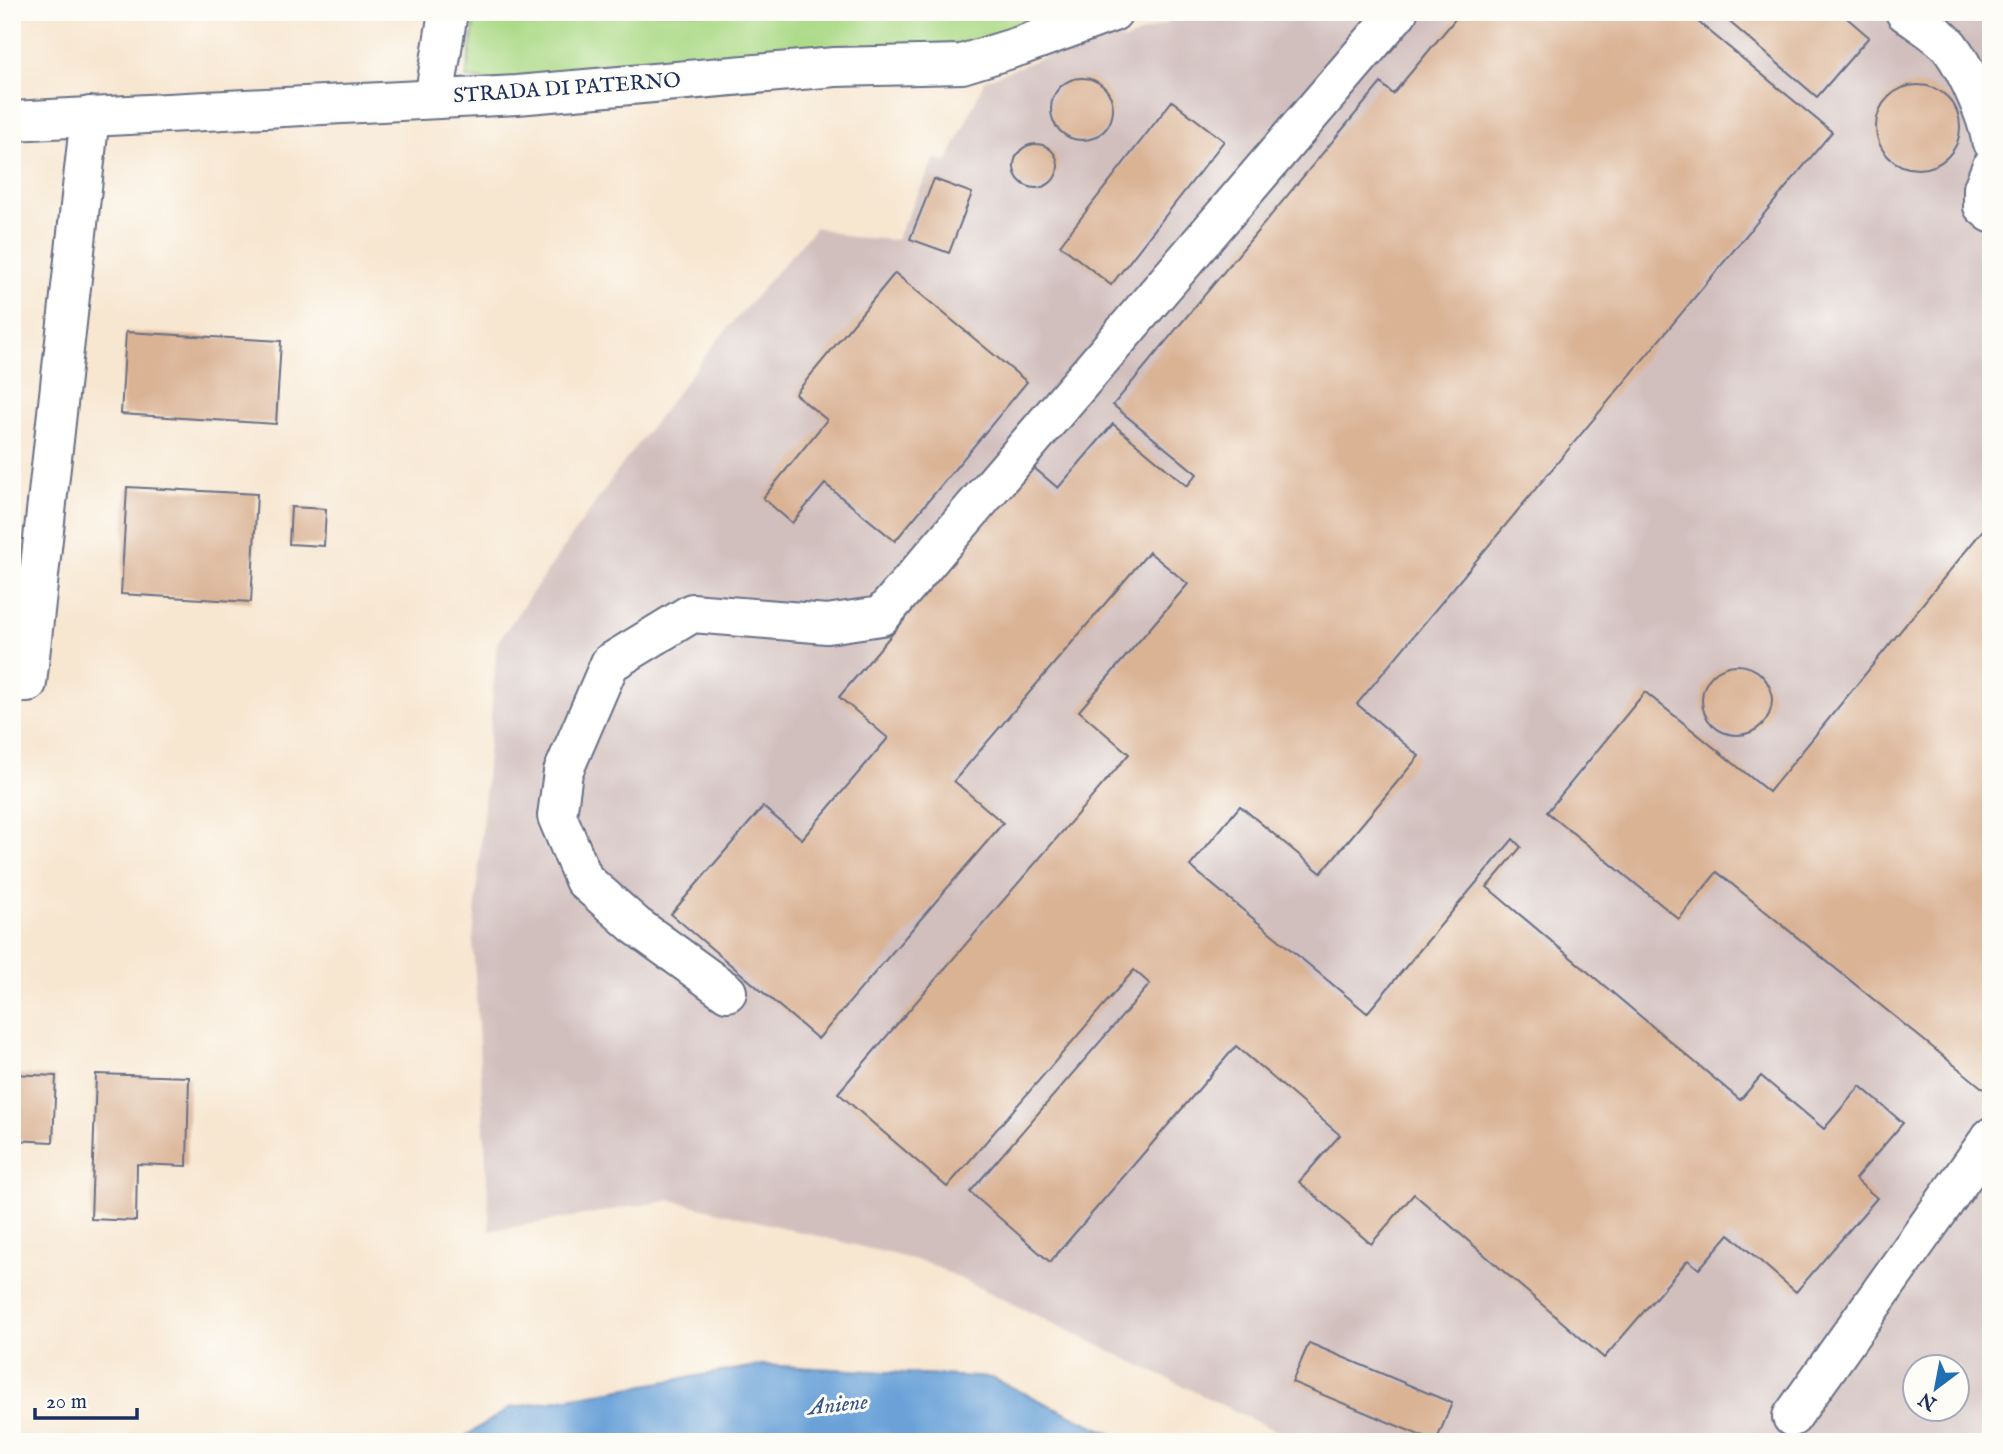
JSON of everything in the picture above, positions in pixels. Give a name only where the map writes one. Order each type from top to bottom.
[{"type":"street","points":[[434,99],[448,12]]},
{"type":"street","name":"STRADA DI PATERNO","points":[[12,121],[517,95],[835,67],[962,64],[1113,12]]},
{"type":"street","points":[[727,992],[635,925],[584,880],[557,816],[563,772],[610,663],[692,613],[827,624],[881,616],[1398,12]]},
{"type":"street","points":[[1905,12],[1948,45],[1970,82],[1991,140]]},
{"type":"street","points":[[12,682],[27,683],[90,117]]},
{"type":"street","points":[[1991,168],[1983,187],[1983,206],[1991,213]]},
{"type":"street","points":[[1792,1417],[1991,1137]]},
{"type":"shaded area","points":[[1184,12],[1991,12],[1991,1442],[1299,1442],[928,1263],[671,1200],[490,1231],[473,941],[497,643],[621,466],[715,343],[816,227],[851,237],[896,240],[935,158],[947,163],[985,80],[1106,33],[1125,40],[1164,24]]},
{"type":"green space","points":[[476,12],[1053,12],[973,43],[736,54],[501,82],[466,78]]},
{"type":"water","name":"Aniene","points":[[762,1365],[992,1378],[1128,1442],[456,1442],[510,1408]]},
{"type":"building","points":[[1461,12],[1686,12],[1832,132],[1357,704],[1419,756],[1321,873],[1240,806],[1190,866],[1367,1013],[1513,839],[1521,847],[1487,887],[1740,1100],[1761,1076],[1824,1129],[1860,1086],[1903,1123],[1855,1179],[1877,1198],[1796,1292],[1729,1234],[1699,1269],[1688,1260],[1604,1358],[1414,1194],[1371,1244],[1299,1182],[1340,1135],[1236,1046],[1050,1262],[970,1192],[1150,984],[1134,970],[947,1187],[838,1093],[1129,754],[1079,711],[1188,584],[1149,552],[954,781],[1003,823],[818,1039],[671,914],[763,807],[802,839],[888,738],[839,697],[1033,467],[1058,488],[1113,424],[1187,486],[1197,474],[1113,405],[1381,83],[1393,94]]},
{"type":"building","points":[[1718,12],[1840,12],[1869,37],[1817,97]]},
{"type":"building","points":[[1076,78],[1088,78],[1104,87],[1111,97],[1111,121],[1104,131],[1088,140],[1076,140],[1065,135],[1056,126],[1051,115],[1051,103],[1056,92],[1065,83]]},
{"type":"building","points":[[1918,85],[1934,88],[1948,97],[1957,111],[1960,127],[1957,143],[1948,157],[1934,166],[1918,169],[1902,166],[1888,157],[1879,143],[1876,127],[1879,111],[1888,97],[1902,88]]},
{"type":"building","points":[[1172,101],[1224,141],[1111,285],[1060,245]]},
{"type":"building","points":[[1036,144],[1051,151],[1058,166],[1051,181],[1036,188],[1021,181],[1014,166],[1021,151]]},
{"type":"building","points":[[934,179],[972,193],[949,253],[910,239]]},
{"type":"building","points":[[895,273],[1027,382],[895,541],[825,484],[792,523],[763,498],[827,420],[795,394]]},
{"type":"building","points":[[126,332],[281,341],[276,424],[121,414]]},
{"type":"building","points":[[127,487],[257,494],[251,602],[121,594]]},
{"type":"building","points":[[291,507],[326,509],[324,546],[289,544]]},
{"type":"building","points":[[1991,520],[1991,1095],[1717,872],[1679,919],[1547,812],[1645,692],[1769,792]]},
{"type":"building","points":[[1737,665],[1762,675],[1772,700],[1762,725],[1737,735],[1712,725],[1702,700],[1712,675]]},
{"type":"building","points":[[12,1074],[56,1076],[53,1142],[12,1140]]},
{"type":"building","points":[[96,1074],[189,1077],[187,1166],[137,1164],[136,1221],[91,1219]]},
{"type":"building","points":[[1309,1343],[1452,1403],[1436,1442],[1292,1382]]}]
